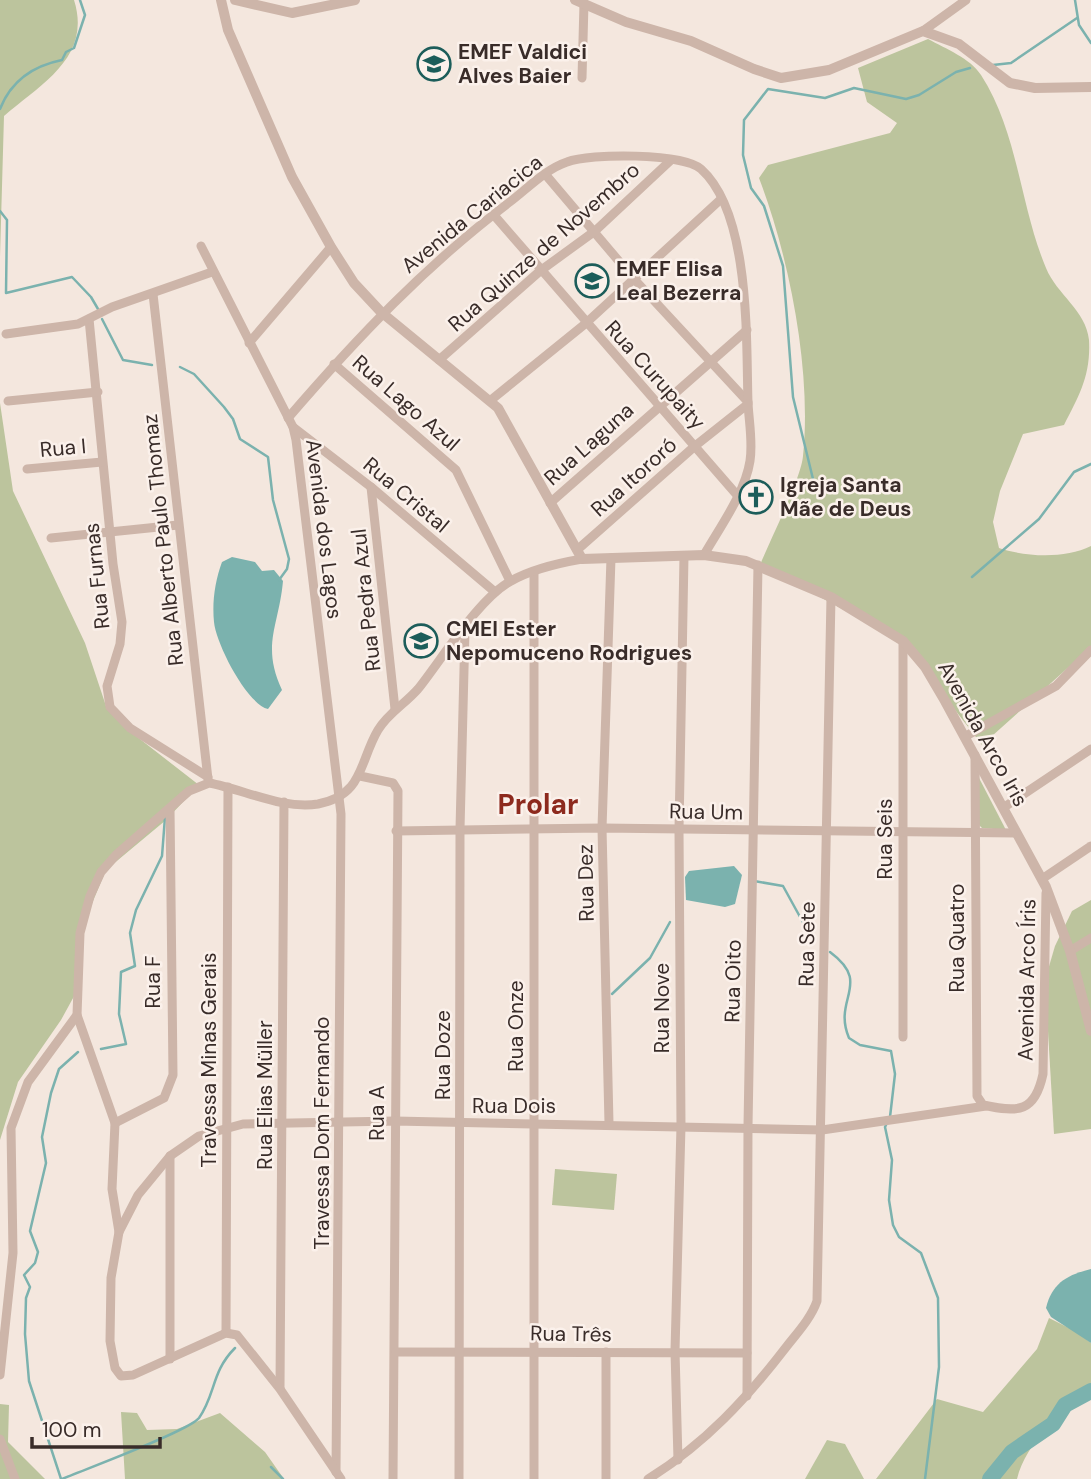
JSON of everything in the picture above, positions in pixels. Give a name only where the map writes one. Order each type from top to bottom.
[{"type":"street","points":[[221,0],[228,30],[292,177],[354,283],[382,312],[491,400],[505,417],[579,555]]},
{"type":"street","points":[[235,0],[292,13],[355,0]]},
{"type":"street","points":[[582,79],[580,2],[626,22],[691,41],[781,78],[829,70],[923,31],[966,0]]},
{"type":"street","points":[[923,31],[959,44],[1000,77],[1023,87],[1091,87]]},
{"type":"street","name":"Avenida Cariacica","points":[[290,423],[334,364],[382,312],[493,214],[556,166],[585,158],[621,156],[686,160],[700,168],[720,200],[740,257],[747,330],[750,461],[737,495],[704,555]]},
{"type":"street","name":"Rua Quinze de Novembro","points":[[439,360],[540,271],[595,231],[671,160]]},
{"type":"street","points":[[545,174],[634,279],[748,403]]},
{"type":"street","points":[[491,400],[585,324],[720,200]]},
{"type":"street","name":"Rua Curupaity","points":[[493,214],[585,324],[737,495]]},
{"type":"street","name":"Avenida dos Lagos","points":[[201,246],[290,423],[300,456],[337,796]]},
{"type":"street","points":[[249,343],[331,247]]},
{"type":"street","points":[[5,334],[70,326],[112,307],[212,272]]},
{"type":"street","name":"Rua Alberto Paulo Thomaz","points":[[153,294],[208,780]]},
{"type":"street","name":"Rua Furnas","points":[[89,319],[102,462],[122,622],[120,644],[107,686],[110,707],[130,728],[208,780]]},
{"type":"street","name":"Rua Laguna","points":[[550,503],[747,330]]},
{"type":"street","name":"Rua Lago Azul","points":[[334,364],[456,470],[510,581]]},
{"type":"street","points":[[8,401],[97,392]]},
{"type":"street","name":"Rua Itororó","points":[[579,555],[695,446],[748,403]]},
{"type":"street","name":"Rua Cristal","points":[[290,423],[371,487],[495,592]]},
{"type":"street","name":"Rua I","points":[[27,469],[102,462]]},
{"type":"street","name":"Rua Pedra Azul","points":[[371,487],[395,709]]},
{"type":"street","points":[[51,538],[178,525]]},
{"type":"street","name":"Avenida Arco Iris","points":[[337,796],[353,786],[360,776],[378,729],[395,709],[412,695],[495,592],[510,581],[579,555],[611,558],[704,555],[734,558],[758,565],[831,597],[903,641],[925,667],[975,753],[1044,883],[1070,951],[1091,1031]]},
{"type":"street","name":"Rua Nove","points":[[678,1461],[675,1352],[681,1126],[679,830],[684,556]]},
{"type":"street","name":"Rua Dez","points":[[609,1123],[602,828],[611,558]]},
{"type":"street","name":"Rua Oito","points":[[747,1397],[748,1126],[758,565]]},
{"type":"street","name":"Rua Onze","points":[[534,572],[534,1479]]},
{"type":"street","name":"Rua Sete","points":[[747,1397],[809,1317],[819,1291],[831,597]]},
{"type":"street","name":"Rua Doze","points":[[459,1479],[460,829],[465,630]]},
{"type":"street","name":"Rua Seis","points":[[903,641],[903,1037]]},
{"type":"street","points":[[965,736],[1056,686],[1091,650]]},
{"type":"street","points":[[1003,808],[1091,749]]},
{"type":"street","name":"Rua Quatro","points":[[975,753],[977,1096],[986,1106]]},
{"type":"street","name":"Rua A","points":[[360,776],[393,783],[397,787],[396,1352],[393,1479]]},
{"type":"street","points":[[337,796],[318,804],[284,802],[208,780],[188,791],[105,866],[93,887],[80,933],[77,1015],[115,1123],[112,1189],[119,1232],[110,1315],[115,1368],[121,1376],[126,1377],[226,1334],[242,1339],[280,1389],[338,1475]]},
{"type":"street","name":"Travessa Minas Gerais","points":[[226,1334],[228,787]]},
{"type":"street","name":"Travessa Dom Fernando","points":[[337,796],[341,814],[338,1475]]},
{"type":"street","name":"Rua Elias Müller","points":[[280,1389],[284,802]]},
{"type":"street","name":"Rua F","points":[[115,1123],[164,1098],[173,1075],[170,808]]},
{"type":"street","name":"Rua Um","points":[[396,831],[602,828],[1016,833]]},
{"type":"street","points":[[1044,883],[1091,846]]},
{"type":"street","name":"Avenida Arco Íris","points":[[986,1106],[1016,1108],[1033,1102],[1039,1095],[1042,1074],[1044,883]]},
{"type":"street","points":[[1070,951],[1091,938]]},
{"type":"street","points":[[0,1375],[13,1253],[11,1128],[28,1082],[77,1015]]},
{"type":"street","name":"Rua Dois","points":[[119,1232],[138,1195],[170,1156],[187,1142],[226,1127],[283,1122],[395,1121],[609,1123],[822,1130],[986,1106]]},
{"type":"street","points":[[170,1156],[170,1359]]},
{"type":"street","name":"Rua Três","points":[[396,1352],[533,1350],[747,1353]]},
{"type":"street","points":[[606,1352],[606,1479]]},
{"type":"street","points":[[648,1479],[678,1461],[747,1397]]},
{"type":"street","points":[[0,1439],[15,1479]]},
{"type":"green space","points":[[0,0],[74,0],[78,20],[76,38],[60,67],[4,116],[0,257]]},
{"type":"green space","points":[[928,39],[971,64],[981,75],[993,97],[1011,145],[1030,220],[1046,268],[1083,320],[1089,340],[1086,375],[1064,425],[1023,434],[1000,491],[993,522],[999,548],[1010,551],[1058,555],[1091,546],[1091,647],[982,745],[902,641],[760,565],[801,466],[805,423],[796,314],[780,242],[759,178],[768,165],[890,133],[897,123],[867,102],[858,68]]},
{"type":"green space","points":[[0,403],[13,491],[85,643],[106,706],[136,736],[199,785],[166,820],[106,870],[83,925],[78,989],[61,1020],[18,1082],[0,1140]]},
{"type":"green space","points":[[978,776],[1006,830],[982,828],[978,824]]},
{"type":"green space","points":[[1091,900],[1091,1129],[1054,1134],[1045,980],[1055,946],[1072,911]]},
{"type":"green space","points":[[555,1169],[617,1174],[614,1210],[552,1205]]},
{"type":"green space","points":[[1049,1318],[1077,1332],[1091,1343],[1091,1390],[1046,1429],[1028,1452],[1017,1479],[876,1479],[937,1399],[983,1412],[1037,1349]]},
{"type":"green space","points":[[0,1404],[9,1405],[8,1442],[45,1479],[0,1479]]},
{"type":"green space","points":[[121,1412],[137,1413],[147,1430],[177,1429],[220,1413],[265,1452],[284,1479],[125,1479]]},
{"type":"green space","points":[[827,1440],[845,1444],[864,1479],[805,1479]]},
{"type":"water","points":[[232,557],[255,562],[262,571],[274,570],[283,581],[272,648],[276,674],[282,690],[268,709],[260,705],[242,685],[226,658],[216,632],[213,607],[216,584],[222,562]]},
{"type":"water","points":[[734,866],[742,875],[735,904],[725,907],[686,900],[685,877],[689,871]]},
{"type":"water","points":[[1091,1269],[1091,1343],[1051,1317],[1046,1308],[1052,1292],[1062,1281]]},
{"type":"waterway","points":[[0,109],[10,90],[24,76],[41,66],[62,60],[66,52],[74,48],[85,15],[80,0]]},
{"type":"waterway","points":[[1075,0],[1079,25],[1091,43]]},
{"type":"waterway","points":[[993,65],[1011,63],[1077,18]]},
{"type":"waterway","points":[[813,479],[793,397],[783,266],[764,206],[751,188],[743,155],[744,120],[768,89],[825,98],[854,88],[906,99],[919,95],[956,72],[970,68]]},
{"type":"waterway","points":[[0,211],[7,220],[6,293],[72,277],[91,297],[98,309]]},
{"type":"waterway","points":[[102,319],[123,360],[152,365]]},
{"type":"waterway","points":[[180,367],[194,374],[224,407],[233,419],[240,439],[268,457],[273,500],[289,559],[287,569],[279,580]]},
{"type":"waterway","points":[[972,577],[1039,519],[1074,472],[1091,464]]},
{"type":"waterway","points":[[101,1049],[126,1044],[119,1014],[121,972],[135,966],[130,933],[136,910],[162,856],[165,817]]},
{"type":"waterway","points":[[754,881],[783,886],[810,935]]},
{"type":"waterway","points":[[612,994],[650,958],[670,922]]},
{"type":"waterway","points":[[830,952],[849,973],[845,1012],[849,1038],[860,1045],[891,1051],[895,1074],[890,1117]]},
{"type":"waterway","points":[[61,1479],[29,1381],[25,1334],[26,1298],[30,1287],[24,1275],[35,1263],[38,1252],[30,1231],[46,1163],[42,1137],[51,1093],[59,1069],[78,1052]]},
{"type":"waterway","points":[[887,1123],[885,1127],[892,1160],[889,1200],[893,1225],[899,1237],[921,1253],[938,1298],[939,1367],[925,1479]]},
{"type":"waterway","points":[[62,1479],[157,1441],[199,1418],[222,1366],[235,1348]]},
{"type":"waterway","points":[[990,1479],[1012,1452],[1053,1424],[1065,1405],[1091,1391]]},
{"type":"waterway","points":[[271,1467],[283,1479]]},
{"type":"place","name":"EMEF Valdici Alves Baier","points":[[434,64]]},
{"type":"place","name":"EMEF Elisa Leal Bezerra","points":[[592,281]]},
{"type":"place","name":"Igreja Santa Mãe de Deus","points":[[756,497]]},
{"type":"place","name":"CMEI Ester Nepomuceno Rodrigues","points":[[421,641]]},
{"type":"district","name":"Prolar","points":[[538,804]]}]
